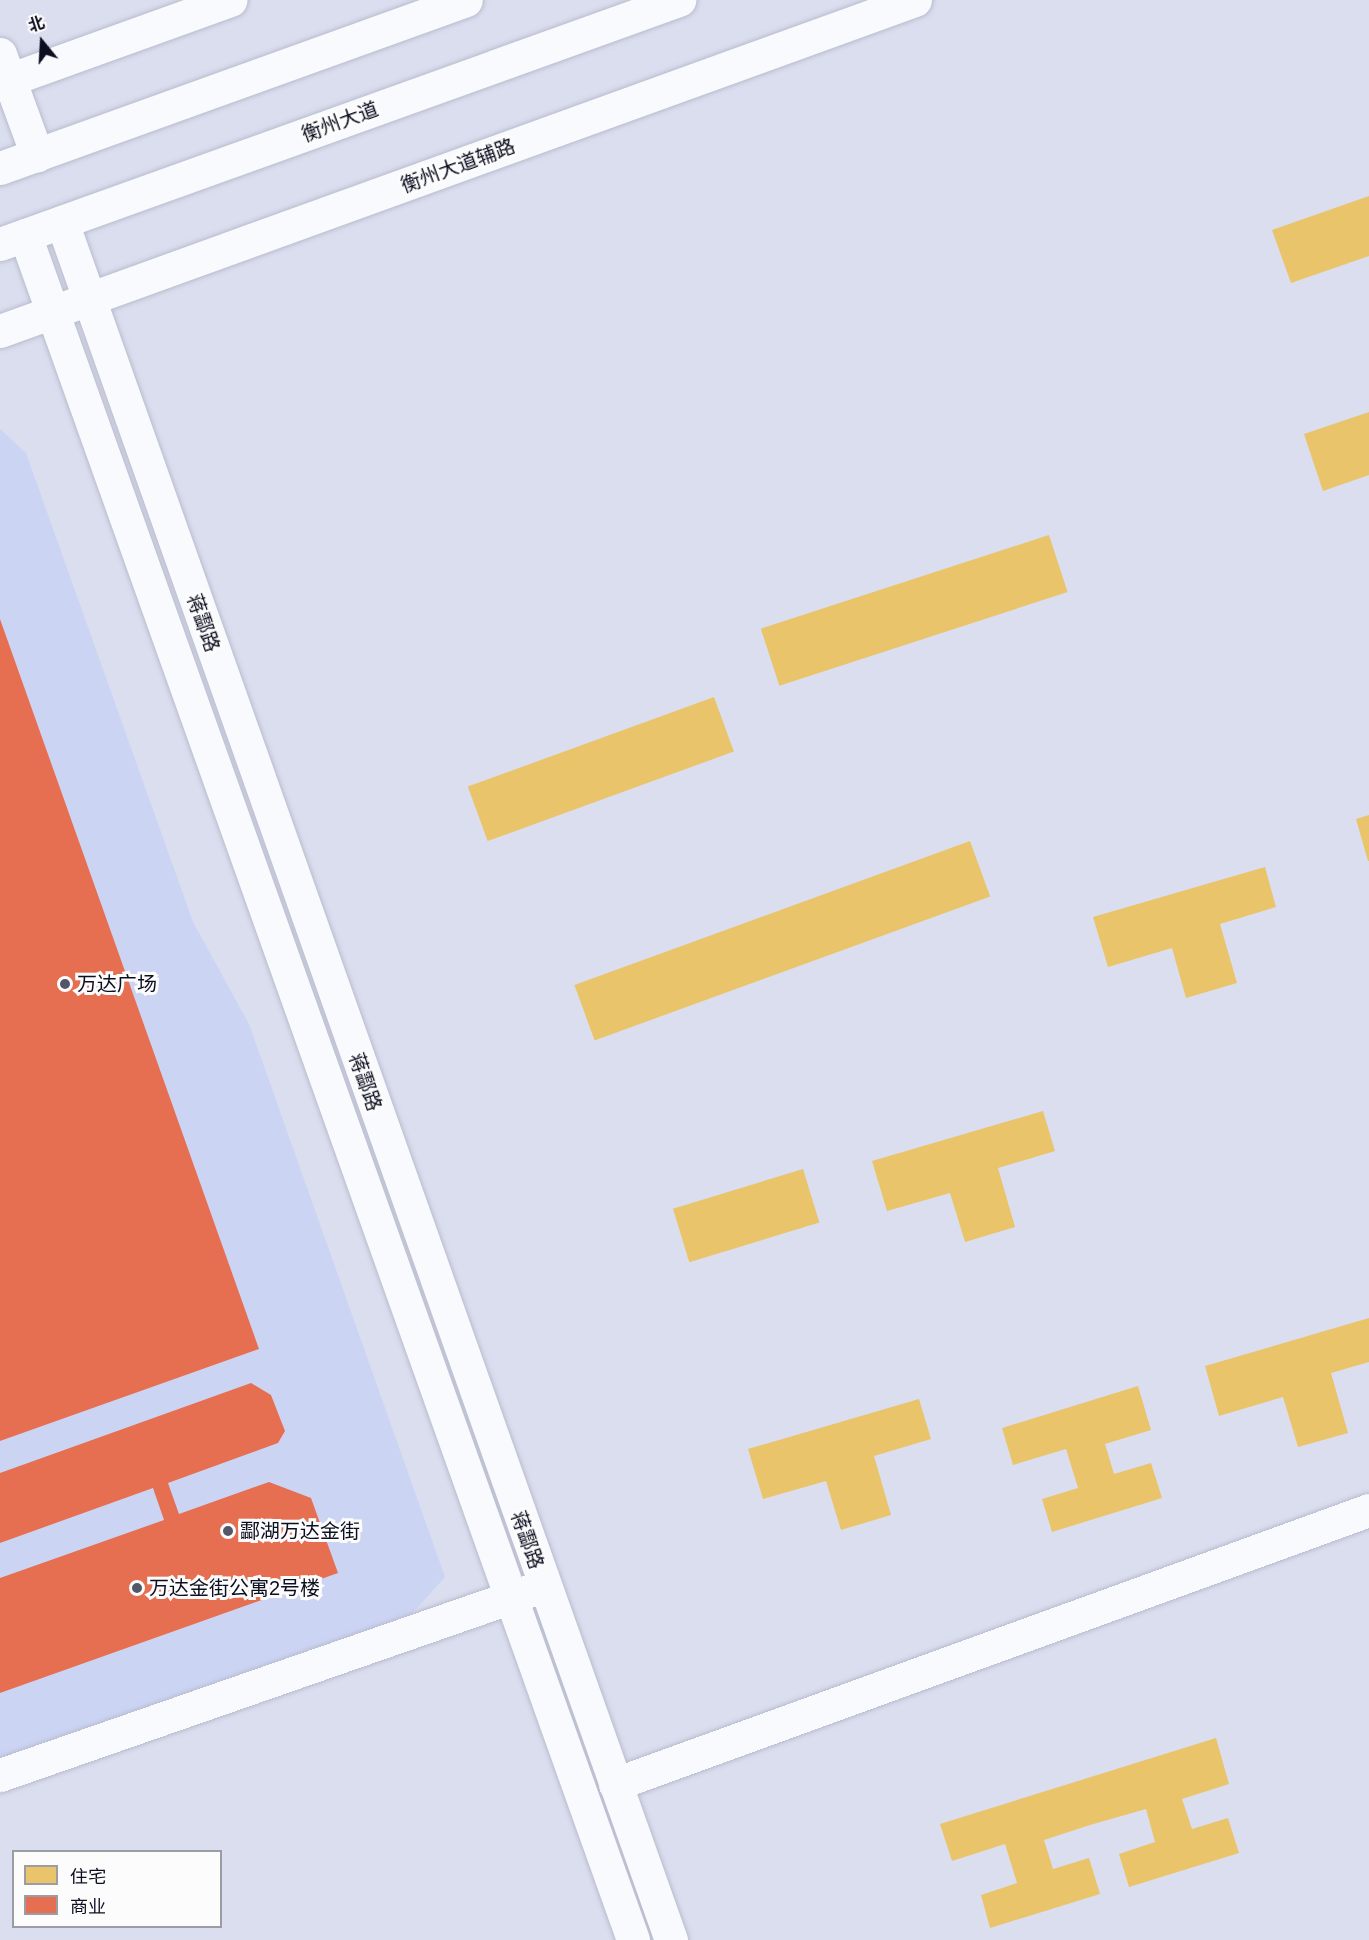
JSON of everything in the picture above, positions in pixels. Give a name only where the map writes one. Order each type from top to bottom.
[{"type":"main road","points":[[37,155],[3,72],[231,0]]},
{"type":"main road","points":[[0,167],[466,0]]},
{"type":"main road","name":"衡州大道","points":[[12,240],[679,0]]},
{"type":"main road","name":"衡州大道辅路","points":[[0,331],[915,0]]},
{"type":"main road","name":"蒋酃路","points":[[62,222],[543,1586],[671,1940]]},
{"type":"main road","name":"蒋酃路","points":[[12,240],[52,312],[633,1940]]},
{"type":"main road","points":[[615,1784],[1369,1510]]},
{"type":"main road","points":[[0,1775],[543,1586]]},
{"type":"shaded area","points":[[0,429],[26,453],[193,922],[249,1024],[445,1577],[409,1617],[0,1761]]},
{"type":"building: 住宅","points":[[1369,196],[1369,256],[1291,283],[1272,230]]},
{"type":"building: 住宅","points":[[1369,412],[1369,475],[1323,491],[1304,434]]},
{"type":"building: 住宅","points":[[1049,535],[1068,592],[779,686],[761,629]]},
{"type":"building: 住宅","points":[[714,697],[734,752],[488,841],[468,787]]},
{"type":"building: 住宅","points":[[1369,815],[1369,861],[1368,861],[1356,819]]},
{"type":"building: 住宅","points":[[970,841],[990,896],[595,1040],[574,985]]},
{"type":"building: 住宅","points":[[1265,867],[1276,907],[1220,924],[1237,983],[1186,998],[1172,948],[1108,967],[1093,917]]},
{"type":"building: 住宅","points":[[1043,1111],[1055,1151],[998,1168],[1015,1227],[965,1242],[950,1193],[887,1211],[872,1161]]},
{"type":"building: 住宅","points":[[803,1169],[819,1223],[689,1262],[673,1209]]},
{"type":"building: 住宅","points":[[1369,1318],[1369,1362],[1331,1373],[1348,1433],[1298,1447],[1283,1397],[1219,1416],[1205,1366]]},
{"type":"building: 住宅","points":[[1138,1386],[1151,1430],[1105,1444],[1114,1474],[1151,1463],[1162,1498],[1052,1532],[1042,1499],[1078,1488],[1066,1449],[1013,1465],[1002,1428]]},
{"type":"building: 住宅","points":[[919,1399],[931,1439],[874,1456],[891,1515],[841,1530],[826,1481],[763,1499],[748,1449]]},
{"type":"building: 住宅","name":"万达金街公寓2号楼","points":[[247,1508],[273,1580],[4,1676],[0,1663],[0,1595]]},
{"type":"building: 住宅","points":[[1216,1738],[1229,1784],[1182,1799],[1192,1829],[1228,1818],[1239,1853],[1129,1887],[1119,1854],[1155,1842],[1146,1809],[1090,1825],[1044,1840],[1053,1869],[1089,1858],[1100,1894],[990,1928],[981,1895],[1017,1883],[1005,1844],[952,1861],[940,1824]]},
{"type":"building: 商业","name":"万达广场","points":[[0,619],[259,1349],[0,1441]]},
{"type":"building: 商业","name":"酃湖万达金街","points":[[251,1383],[271,1395],[285,1431],[278,1443],[168,1483],[179,1514],[269,1482],[311,1498],[338,1573],[0,1693],[0,1578],[164,1520],[153,1488],[0,1543],[0,1473]]},
{"type":"place","name":"万达广场","points":[[65,984]]},
{"type":"place","name":"酃湖万达金街","points":[[228,1531]]},
{"type":"place","name":"万达金街公寓2号楼","points":[[137,1588]]}]
